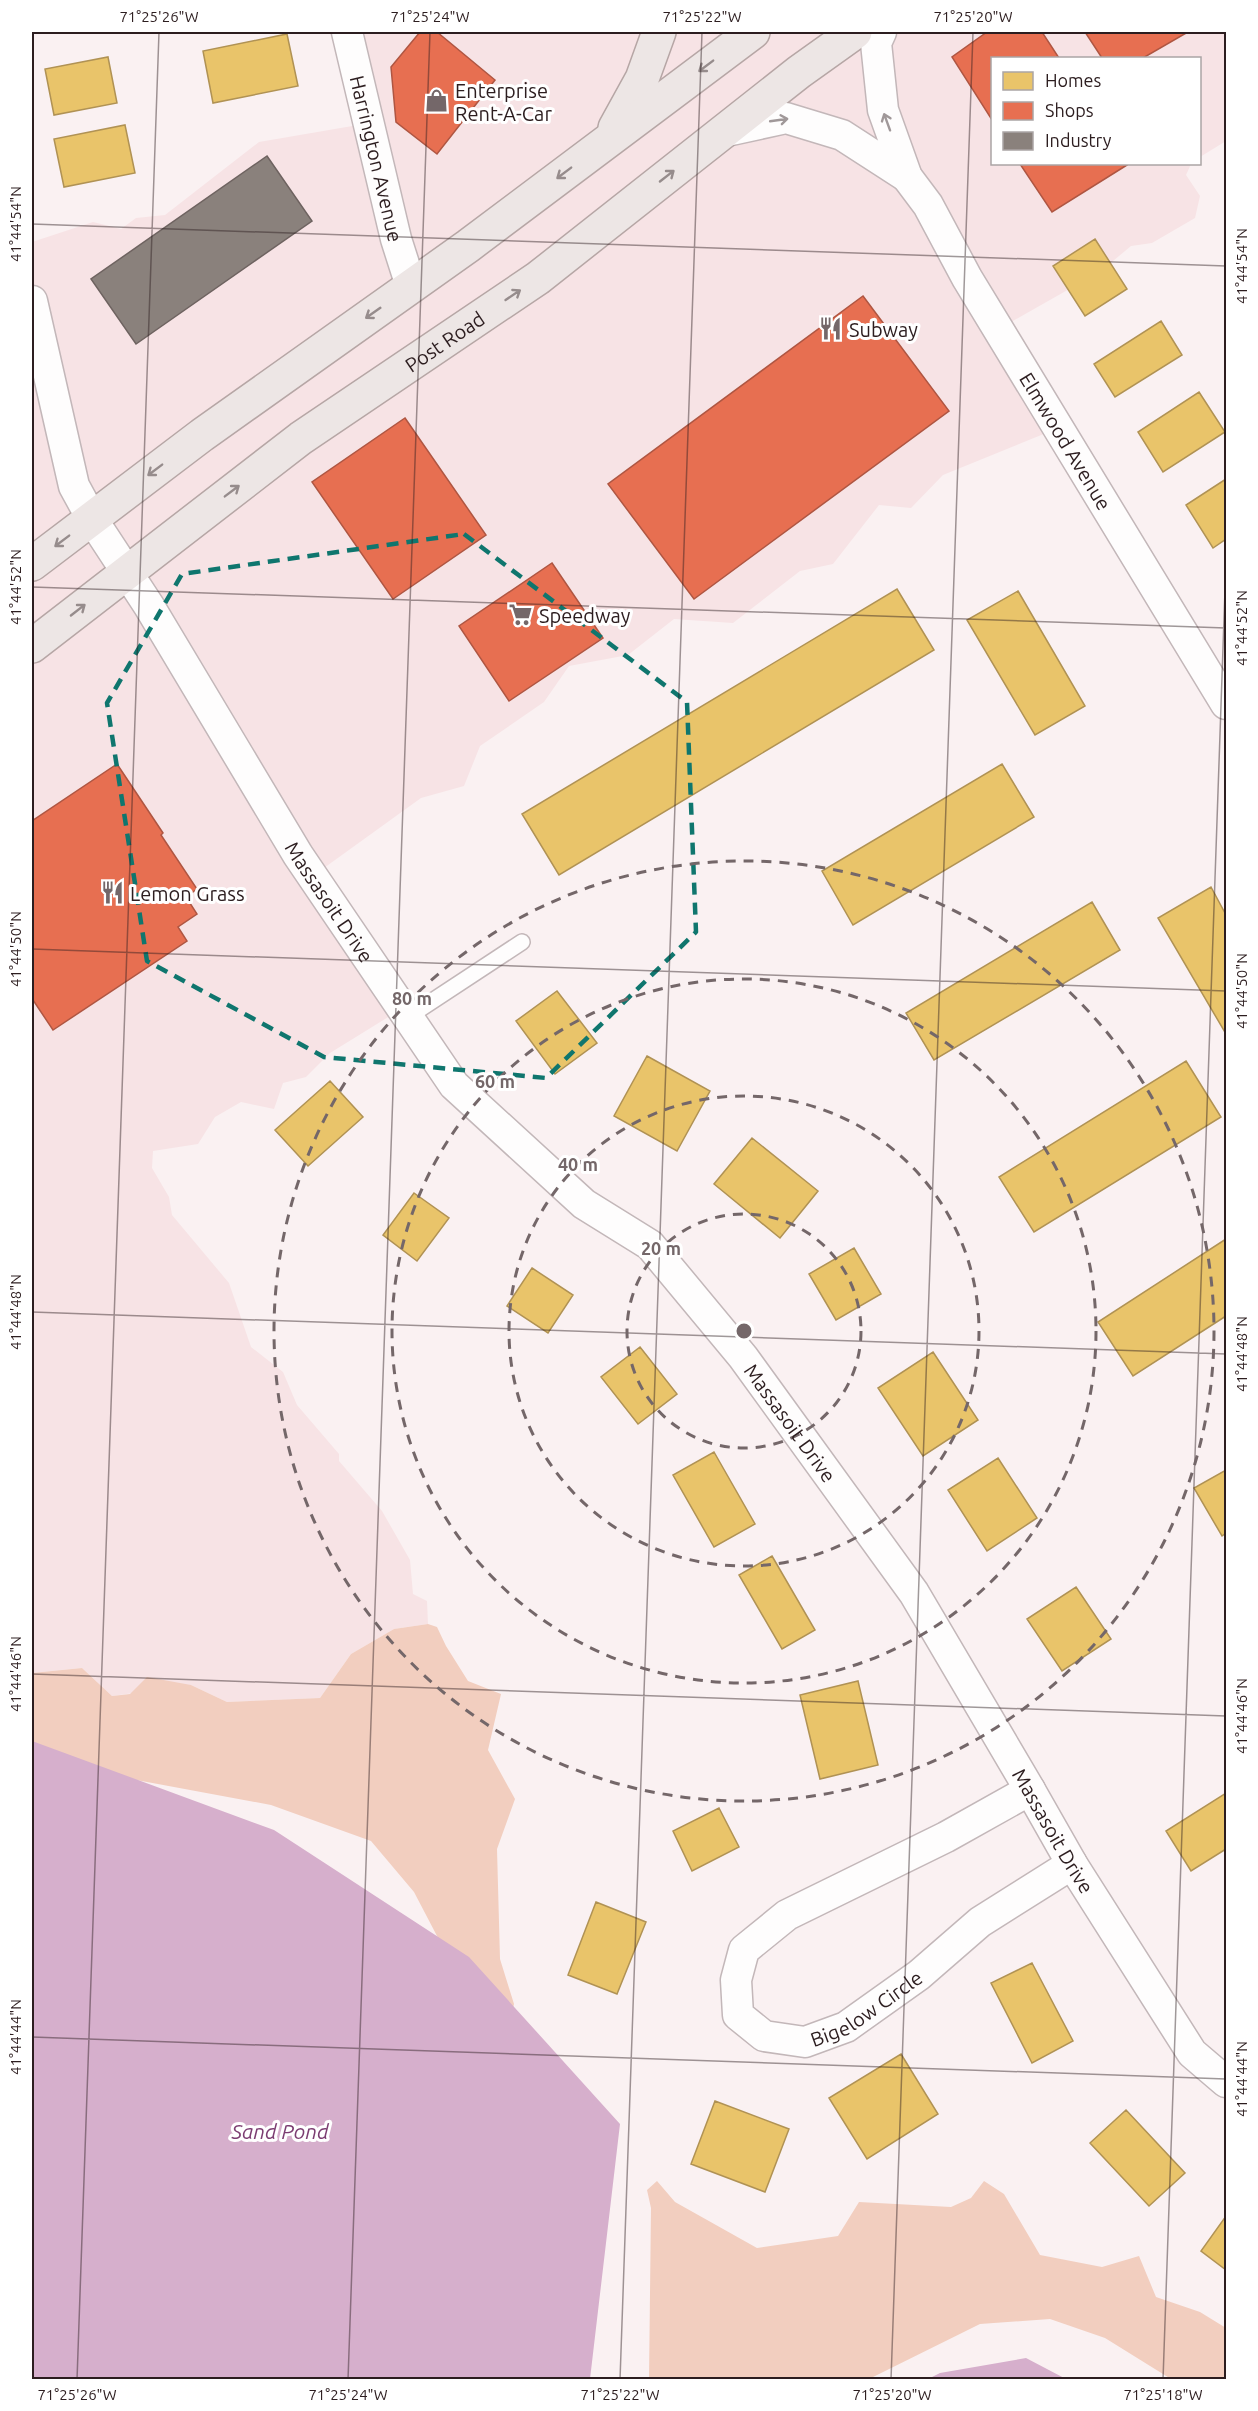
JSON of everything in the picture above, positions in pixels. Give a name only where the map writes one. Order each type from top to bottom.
[{"type":"main road","points":[[610,138],[642,79],[658,32]]},
{"type":"main road","points":[[32,564],[202,435],[468,246],[753,32]]},
{"type":"main road","name":"Post Road","points":[[32,646],[301,438],[533,282],[722,132],[820,42],[855,32]]},
{"type":"street","name":"Harrington Avenue","points":[[347,32],[396,239],[411,286]]},
{"type":"street","name":"Elmwood Avenue","points":[[881,32],[876,43],[883,110],[907,177],[928,205],[967,278],[1227,705]]},
{"type":"street","name":"Elmwood Avenue","points":[[722,132],[786,118],[842,135],[907,177]]},
{"type":"street","name":"Massasoit Drive","points":[[32,301],[74,486],[92,519],[149,606],[298,855],[454,1085],[584,1204],[650,1245],[742,1357],[914,1593],[1072,1864],[1192,2053],[1227,2082]]},
{"type":"street","name":"Bigelow Circle","points":[[1030,1790],[946,1837],[787,1915],[744,1950],[736,1980],[738,2015],[764,2036],[805,2042],[846,2027],[919,1975],[980,1922],[1072,1864]]},
{"type":"lane","points":[[408,1017],[522,942]]},
{"type":"highlighted area","points":[[464,534],[687,702],[696,932],[546,1078],[324,1057],[147,961],[107,703],[182,574]]},
{"type":"shaded area","points":[[349,32],[1226,32],[1226,141],[1201,156],[1201,57],[991,57],[991,165],[1191,165],[1186,175],[1200,196],[1195,218],[1152,243],[1131,246],[1101,271],[1004,326],[1056,429],[943,475],[911,508],[879,505],[833,564],[800,571],[733,623],[674,619],[628,655],[569,666],[544,702],[480,746],[464,786],[421,798],[317,873],[398,1011],[330,1053],[306,1077],[283,1083],[274,1109],[241,1102],[215,1117],[198,1144],[153,1151],[152,1168],[169,1197],[172,1215],[229,1283],[251,1347],[283,1372],[297,1405],[339,1454],[339,1461],[382,1511],[410,1560],[413,1594],[427,1601],[428,1624],[394,1629],[351,1654],[320,1698],[227,1702],[191,1685],[112,1696],[82,1668],[32,1673],[32,347],[42,337],[32,284],[32,242],[93,222],[121,229],[136,218],[165,215],[259,142],[364,124]]},
{"type":"shaded area","points":[[428,1624],[437,1627],[468,1681],[501,1694],[488,1750],[515,1799],[497,1849],[500,1959],[514,2004],[506,2038],[482,2022],[414,1892],[371,1841],[271,1805],[104,1774],[32,1753],[32,1673],[82,1668],[112,1696],[130,1694],[147,1677],[191,1685],[227,1702],[320,1698],[351,1654],[394,1629]]},
{"type":"shaded area","points":[[657,2181],[675,2202],[757,2248],[838,2236],[859,2202],[951,2207],[971,2198],[984,2181],[1004,2194],[1040,2255],[1102,2267],[1139,2256],[1156,2297],[1200,2312],[1226,2328],[1226,2379],[1171,2379],[1105,2338],[1050,2319],[980,2324],[869,2379],[649,2379],[651,2208],[647,2190]]},
{"type":"water","name":"Sand Pond","points":[[32,1741],[274,1830],[469,1957],[620,2124],[590,2379],[32,2379]]},
{"type":"water","points":[[1026,2358],[1066,2379],[928,2379],[940,2373]]},
{"type":"building: Homes","points":[[287,34],[298,86],[213,103],[203,51]]},
{"type":"building: Homes","points":[[108,57],[117,103],[54,115],[45,69]]},
{"type":"building: Homes","points":[[125,125],[135,173],[64,187],[54,139]]},
{"type":"building: Homes","points":[[1095,239],[1127,289],[1085,316],[1053,266]]},
{"type":"building: Homes","points":[[1161,321],[1182,355],[1115,397],[1094,364]]},
{"type":"building: Homes","points":[[1199,392],[1225,432],[1163,472],[1138,432]]},
{"type":"building: Homes","points":[[1226,479],[1226,539],[1213,548],[1186,505]]},
{"type":"building: Homes","points":[[897,589],[934,650],[559,875],[522,814]]},
{"type":"building: Homes","points":[[1018,591],[1085,706],[1035,735],[967,620]]},
{"type":"building: Homes","points":[[1002,764],[1034,817],[853,925],[822,871]]},
{"type":"building: Homes","points":[[1211,887],[1226,915],[1226,1034],[1158,918]]},
{"type":"building: Homes","points":[[1092,902],[1120,950],[934,1060],[906,1013]]},
{"type":"building: Homes","points":[[557,991],[597,1043],[555,1074],[516,1021]]},
{"type":"building: Homes","points":[[647,1056],[710,1091],[677,1151],[614,1116]]},
{"type":"building: Homes","points":[[1186,1061],[1221,1117],[1034,1232],[999,1177]]},
{"type":"building: Homes","points":[[330,1081],[363,1117],[308,1166],[275,1130]]},
{"type":"building: Homes","points":[[752,1138],[818,1191],[780,1238],[714,1184]]},
{"type":"building: Homes","points":[[414,1193],[449,1218],[417,1261],[383,1235]]},
{"type":"building: Homes","points":[[1226,1239],[1226,1316],[1133,1376],[1098,1322]]},
{"type":"building: Homes","points":[[854,1248],[881,1294],[836,1320],[809,1274]]},
{"type":"building: Homes","points":[[532,1268],[573,1295],[548,1333],[507,1306]]},
{"type":"building: Homes","points":[[640,1347],[677,1394],[638,1424],[601,1377]]},
{"type":"building: Homes","points":[[933,1352],[978,1420],[923,1456],[878,1388]]},
{"type":"building: Homes","points":[[714,1452],[755,1524],[714,1547],[673,1475]]},
{"type":"building: Homes","points":[[998,1458],[1037,1518],[987,1551],[948,1490]]},
{"type":"building: Homes","points":[[1226,1470],[1226,1533],[1222,1536],[1194,1488]]},
{"type":"building: Homes","points":[[772,1556],[815,1630],[782,1649],[739,1575]]},
{"type":"building: Homes","points":[[1076,1587],[1111,1639],[1062,1671],[1027,1619]]},
{"type":"building: Homes","points":[[858,1681],[878,1765],[820,1779],[800,1695]]},
{"type":"building: Homes","points":[[1226,1793],[1226,1849],[1191,1871],[1166,1831]]},
{"type":"building: Homes","points":[[719,1808],[739,1847],[692,1871],[673,1831]]},
{"type":"building: Homes","points":[[596,1902],[646,1922],[617,1994],[568,1975]]},
{"type":"building: Homes","points":[[1032,1963],[1073,2041],[1032,2063],[991,1983]]},
{"type":"building: Homes","points":[[901,2054],[938,2114],[867,2159],[829,2098]]},
{"type":"building: Homes","points":[[715,2101],[789,2129],[765,2192],[691,2164]]},
{"type":"building: Homes","points":[[1126,2110],[1185,2173],[1149,2206],[1090,2143]]},
{"type":"building: Homes","points":[[1226,2216],[1226,2270],[1201,2251]]},
{"type":"building: Shops","name":"Enterprise Rent-A-Car","points":[[420,32],[437,32],[495,80],[437,154],[396,122],[391,67]]},
{"type":"building: Shops","points":[[987,32],[1042,32],[1058,57],[991,57],[991,118],[952,57]]},
{"type":"building: Shops","points":[[1085,32],[1188,32],[1145,57],[1101,57]]},
{"type":"building: Shops","points":[[1021,165],[1127,165],[1052,212]]},
{"type":"building: Shops","points":[[863,296],[949,411],[694,599],[608,484]]},
{"type":"building: Shops","points":[[405,418],[486,535],[393,599],[312,482]]},
{"type":"building: Shops","points":[[552,563],[603,638],[509,701],[459,626]]},
{"type":"building: Shops","name":"Lemon Grass","points":[[117,764],[197,889],[186,897],[197,914],[178,927],[187,941],[53,1030],[32,1001],[32,821]]},
{"type":"building: Industry","points":[[267,156],[312,221],[136,344],[91,279]]},
{"type":"place","name":"Enterprise Rent-A-Car","points":[[437,101]]},
{"type":"place","name":"Subway","points":[[831,329]]},
{"type":"place","name":"Speedway","points":[[521,615]]},
{"type":"place","name":"Lemon Grass","points":[[112,893]]}]
